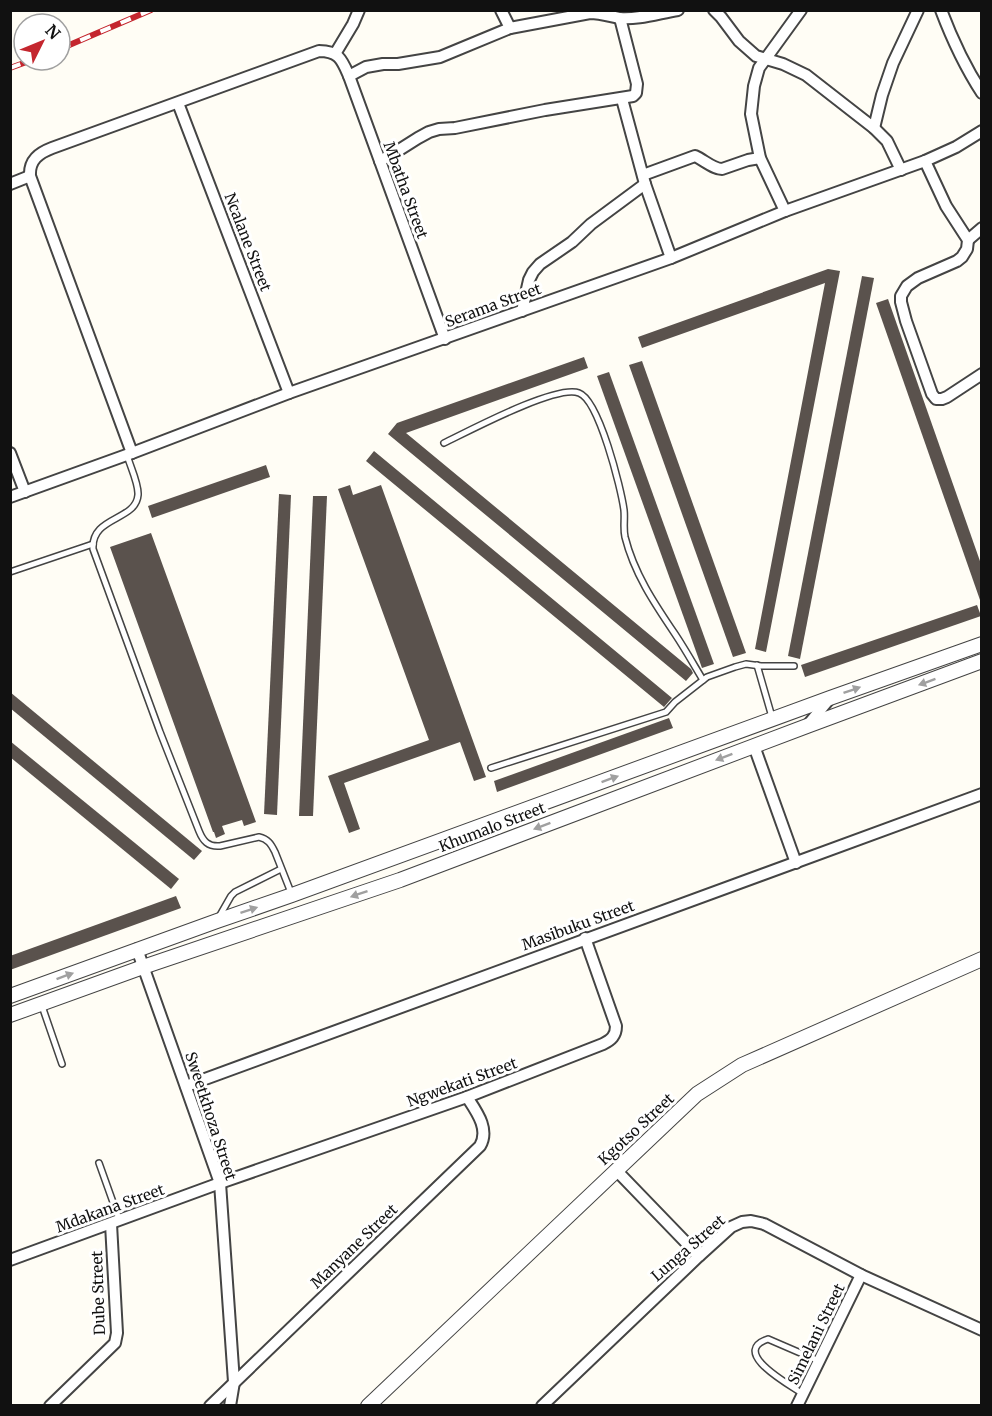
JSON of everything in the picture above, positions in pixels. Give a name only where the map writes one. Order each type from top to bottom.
[{"type":"street","points":[[130,454],[30,176],[31,163],[41,152],[319,51],[335,54],[359,10]]},
{"type":"street","points":[[501,10],[510,28]]},
{"type":"street","points":[[349,76],[366,67],[440,57],[510,28],[590,13],[601,12],[620,18],[678,10]]},
{"type":"street","points":[[785,211],[760,158],[751,114],[756,78],[764,59],[801,10]]},
{"type":"street","points":[[874,128],[893,63],[918,10]]},
{"type":"street","points":[[941,10],[960,54],[981,93]]},
{"type":"street","points":[[722,13],[739,41],[756,56],[783,64],[806,75],[874,128],[887,141],[901,170]]},
{"type":"street","points":[[380,161],[423,135],[439,129],[633,96],[638,89],[620,18]]},
{"type":"street","name":"Mbatha Street","points":[[335,54],[340,58],[349,76],[445,339]]},
{"type":"street","points":[[622,99],[644,180],[672,258]]},
{"type":"street","name":"Ncalane Street","points":[[178,102],[289,393]]},
{"type":"street","name":"Serama Street","points":[[10,497],[289,393],[672,258],[785,211],[925,161],[956,147],[981,131]]},
{"type":"street","points":[[522,311],[529,280],[540,264],[572,242],[644,180],[695,156],[717,169],[760,158]]},
{"type":"street","points":[[925,161],[946,206],[968,240],[967,249],[963,257],[957,261],[911,283],[901,296],[901,302],[933,397],[942,399],[981,374]]},
{"type":"street","points":[[10,184],[30,176]]},
{"type":"street","points":[[968,240],[981,228]]},
{"type":"street","points":[[10,453],[25,492]]},
{"type":"street","name":"Khumalo Street","points":[[10,996],[981,644]]},
{"type":"street","name":"Khumalo Street","points":[[10,1015],[143,967],[400,880],[981,662]]},
{"type":"street","points":[[807,726],[830,698]]},
{"type":"street","points":[[754,746],[796,863]]},
{"type":"street","name":"Masibuku Street","points":[[186,1086],[981,794]]},
{"type":"street","name":"Ngwekati Street","points":[[220,1183],[467,1097],[597,1048],[613,1038],[616,1031],[615,1019],[585,938]]},
{"type":"street","name":"Sweetkhoza Street","points":[[137,949],[220,1183],[234,1382],[230,1406]]},
{"type":"street","name":"Kgotso Street","points":[[368,1406],[698,1094],[742,1065],[981,959]]},
{"type":"street","name":"Manyane Street","points":[[210,1406],[480,1146],[483,1140],[482,1125],[467,1097]]},
{"type":"street","points":[[616,1170],[699,1256]]},
{"type":"street","name":"Mdakana Street","points":[[10,1260],[220,1183]]},
{"type":"street","name":"Lunga Street","points":[[542,1406],[699,1256],[731,1227],[742,1222],[751,1221],[764,1224],[861,1275],[981,1330]]},
{"type":"street","name":"Dube Street","points":[[50,1406],[115,1342],[117,1333],[115,1222]]},
{"type":"street","name":"Simelani Street","points":[[797,1406],[861,1275]]},
{"type":"lane","points":[[444,443],[539,399],[566,392],[579,392],[588,399],[601,424],[619,486],[624,510],[625,535],[639,578],[703,680]]},
{"type":"lane","points":[[130,454],[138,499],[131,509],[96,533],[93,549],[202,837],[214,847],[259,837],[265,839],[272,846],[292,895]]},
{"type":"lane","points":[[10,572],[93,544]]},
{"type":"lane","points":[[491,768],[666,712],[707,677],[735,667],[746,664],[794,666]]},
{"type":"lane","points":[[757,665],[773,719]]},
{"type":"lane","points":[[217,921],[235,892],[281,868]]},
{"type":"lane","points":[[42,1004],[62,1064]]},
{"type":"lane","points":[[99,1163],[115,1222]]},
{"type":"lane","points":[[803,1394],[767,1370],[754,1352],[768,1339],[819,1361]]},
{"type":"building","points":[[828,269],[840,271],[766,652],[755,649],[825,283],[642,348],[638,337]]},
{"type":"building","points":[[862,276],[874,278],[800,659],[788,656]]},
{"type":"building","points":[[888,299],[981,564],[980,600],[876,303]]},
{"type":"building","points":[[584,357],[588,368],[406,433],[691,669],[693,673],[686,681],[388,434],[397,423]]},
{"type":"building","points":[[642,361],[746,653],[733,657],[629,365]]},
{"type":"building","points":[[609,372],[714,664],[702,668],[597,376]]},
{"type":"building","points":[[374,451],[672,698],[664,707],[366,461]]},
{"type":"building","points":[[266,465],[270,477],[152,518],[148,506]]},
{"type":"building","points":[[350,485],[353,495],[381,485],[486,777],[474,781],[460,742],[344,783],[360,829],[349,833],[328,776],[429,740],[338,489]]},
{"type":"building","points":[[279,494],[291,495],[277,815],[264,814]]},
{"type":"building","points":[[313,496],[327,496],[313,816],[299,816]]},
{"type":"building","points":[[151,533],[256,822],[244,826],[242,820],[222,826],[225,834],[216,838],[110,547]]},
{"type":"building","points":[[977,605],[981,616],[805,677],[801,665]]},
{"type":"building","points":[[10,692],[202,851],[194,860],[10,708]]},
{"type":"building","points":[[669,718],[673,728],[497,792],[494,781]]},
{"type":"building","points":[[10,741],[179,879],[171,889],[10,757]]},
{"type":"building","points":[[176,896],[181,908],[10,970],[10,956]]},
{"type":"railway","points":[[72,44],[151,10]]}]
